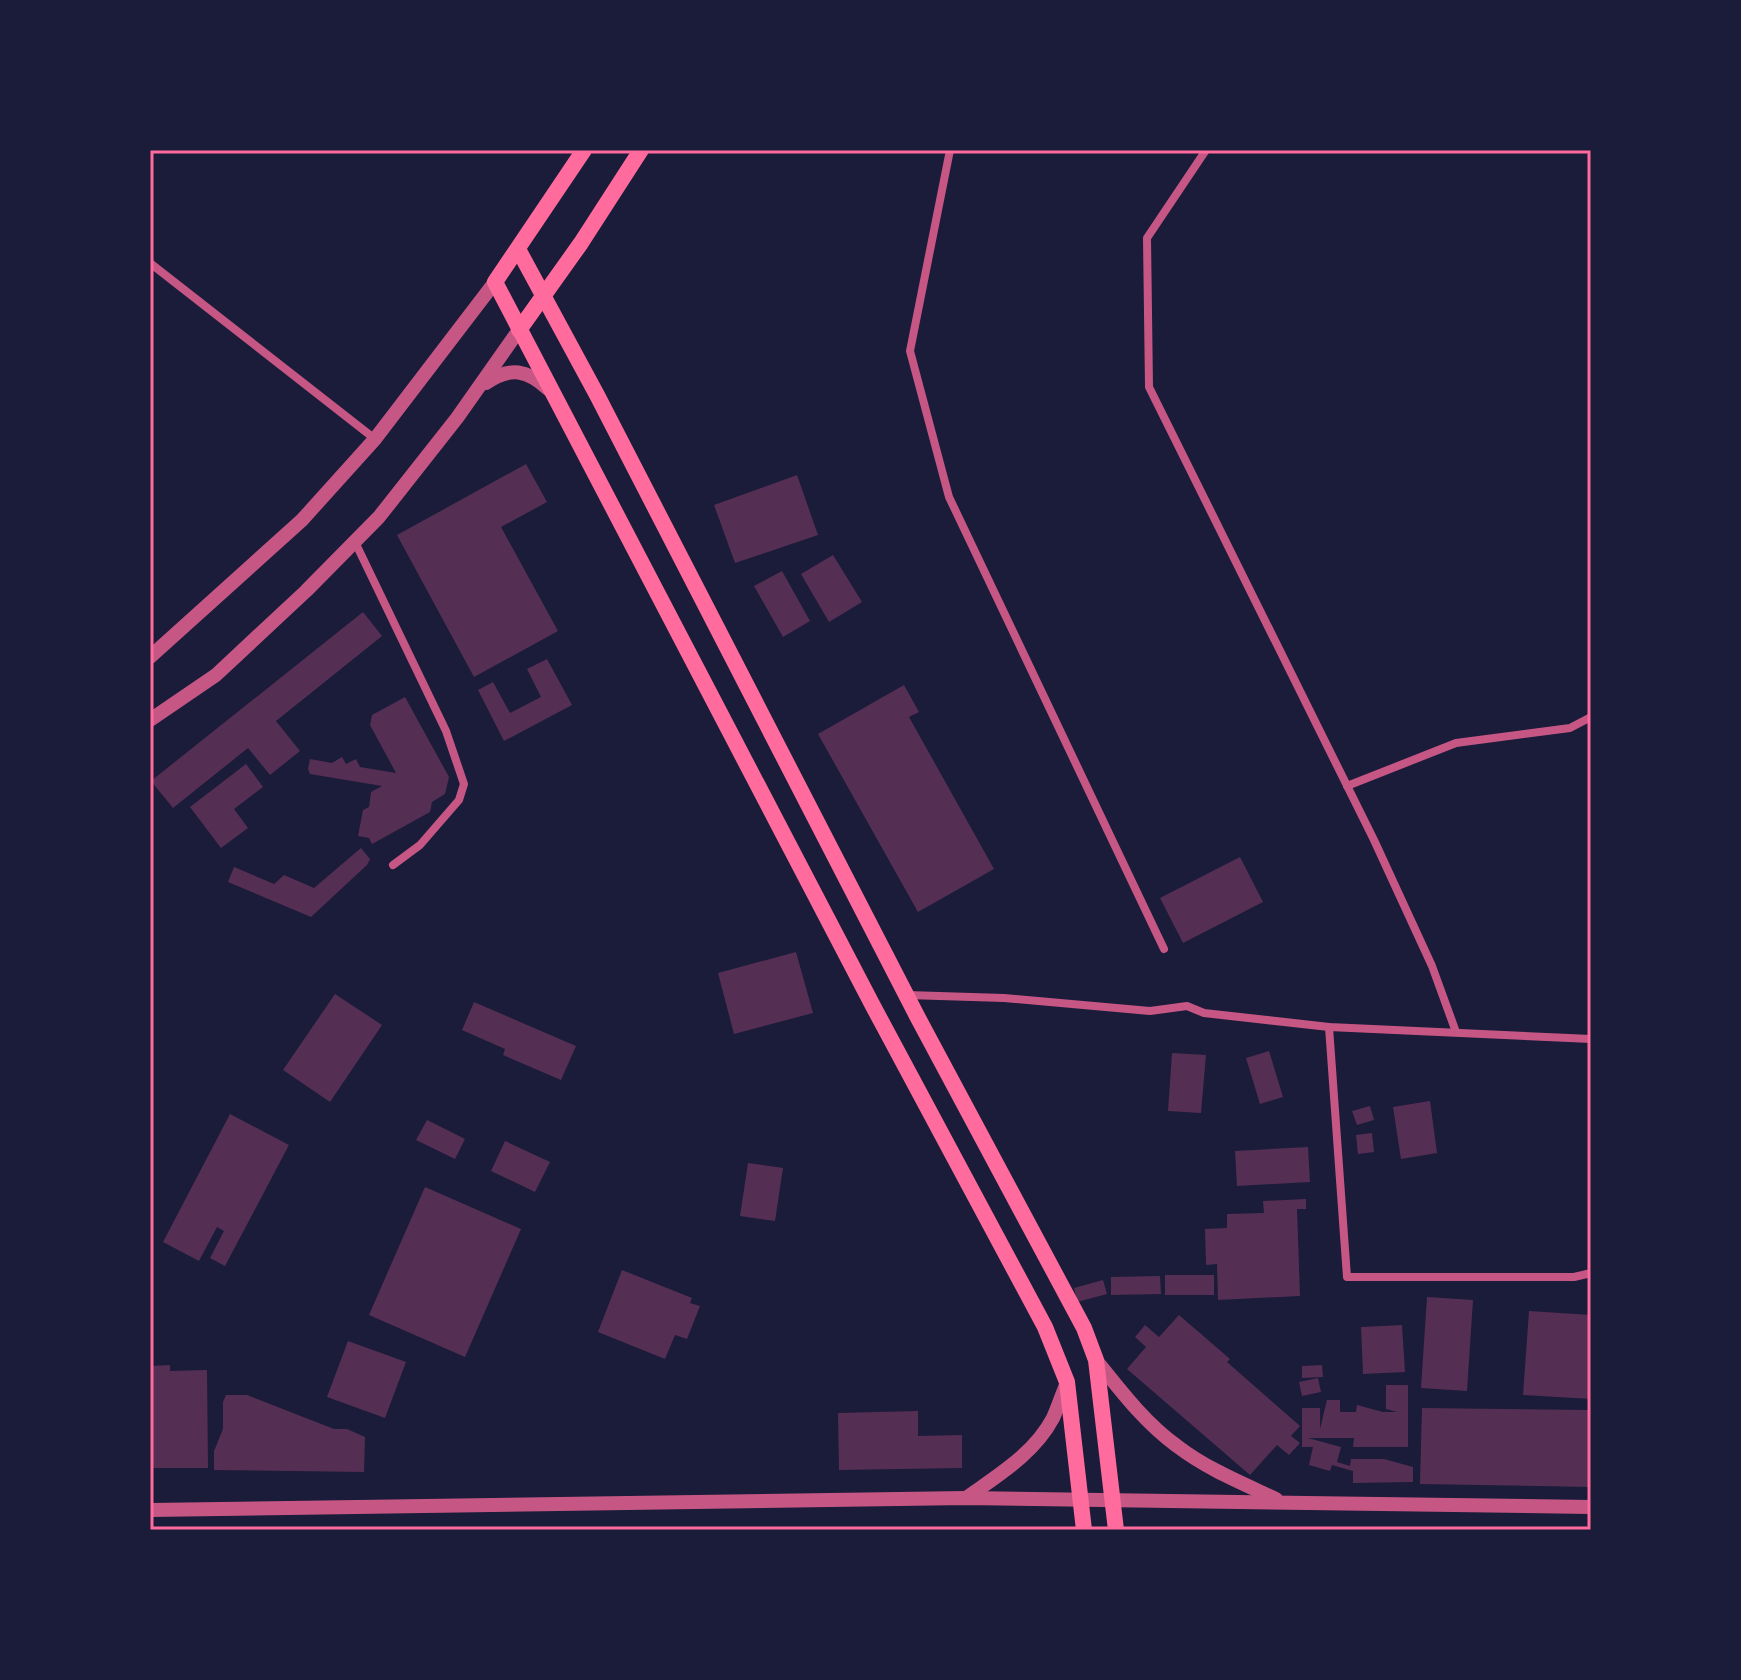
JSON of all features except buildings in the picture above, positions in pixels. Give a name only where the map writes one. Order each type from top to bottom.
[{"type":"main road","points":[[584,150],[495,282],[873,1006],[1045,1327],[1067,1382],[1084,1530]]},
{"type":"main road","points":[[519,330],[581,243],[641,150]]},
{"type":"main road","points":[[518,249],[1084,1328],[1096,1360],[1116,1530]]},
{"type":"street","points":[[950,150],[910,351],[949,497],[1164,949]]},
{"type":"street","points":[[1206,150],[1147,238],[1149,387],[1347,786],[1432,966],[1456,1032]]},
{"type":"street","points":[[150,263],[375,439]]},
{"type":"street","points":[[150,657],[302,520],[375,439],[495,282]]},
{"type":"street","points":[[150,720],[216,675],[379,517],[519,330]]},
{"type":"street","points":[[476,390],[497,376],[517,370],[535,377],[552,392]]},
{"type":"street","points":[[355,542],[446,731],[464,784],[459,800],[420,845],[393,865]]},
{"type":"street","points":[[1347,786],[1456,743],[1570,728],[1591,717]]},
{"type":"street","points":[[907,995],[1004,998],[1150,1011],[1187,1006],[1204,1013],[1329,1027],[1591,1039]]},
{"type":"street","points":[[1329,1027],[1347,1277],[1574,1277],[1591,1273]]},
{"type":"street","points":[[1096,1360],[1139,1411],[1176,1445],[1227,1476],[1284,1502]]},
{"type":"street","points":[[966,1498],[1012,1465],[1037,1442],[1053,1418],[1067,1382]]},
{"type":"street","points":[[150,1510],[966,1498],[1591,1507]]}]
